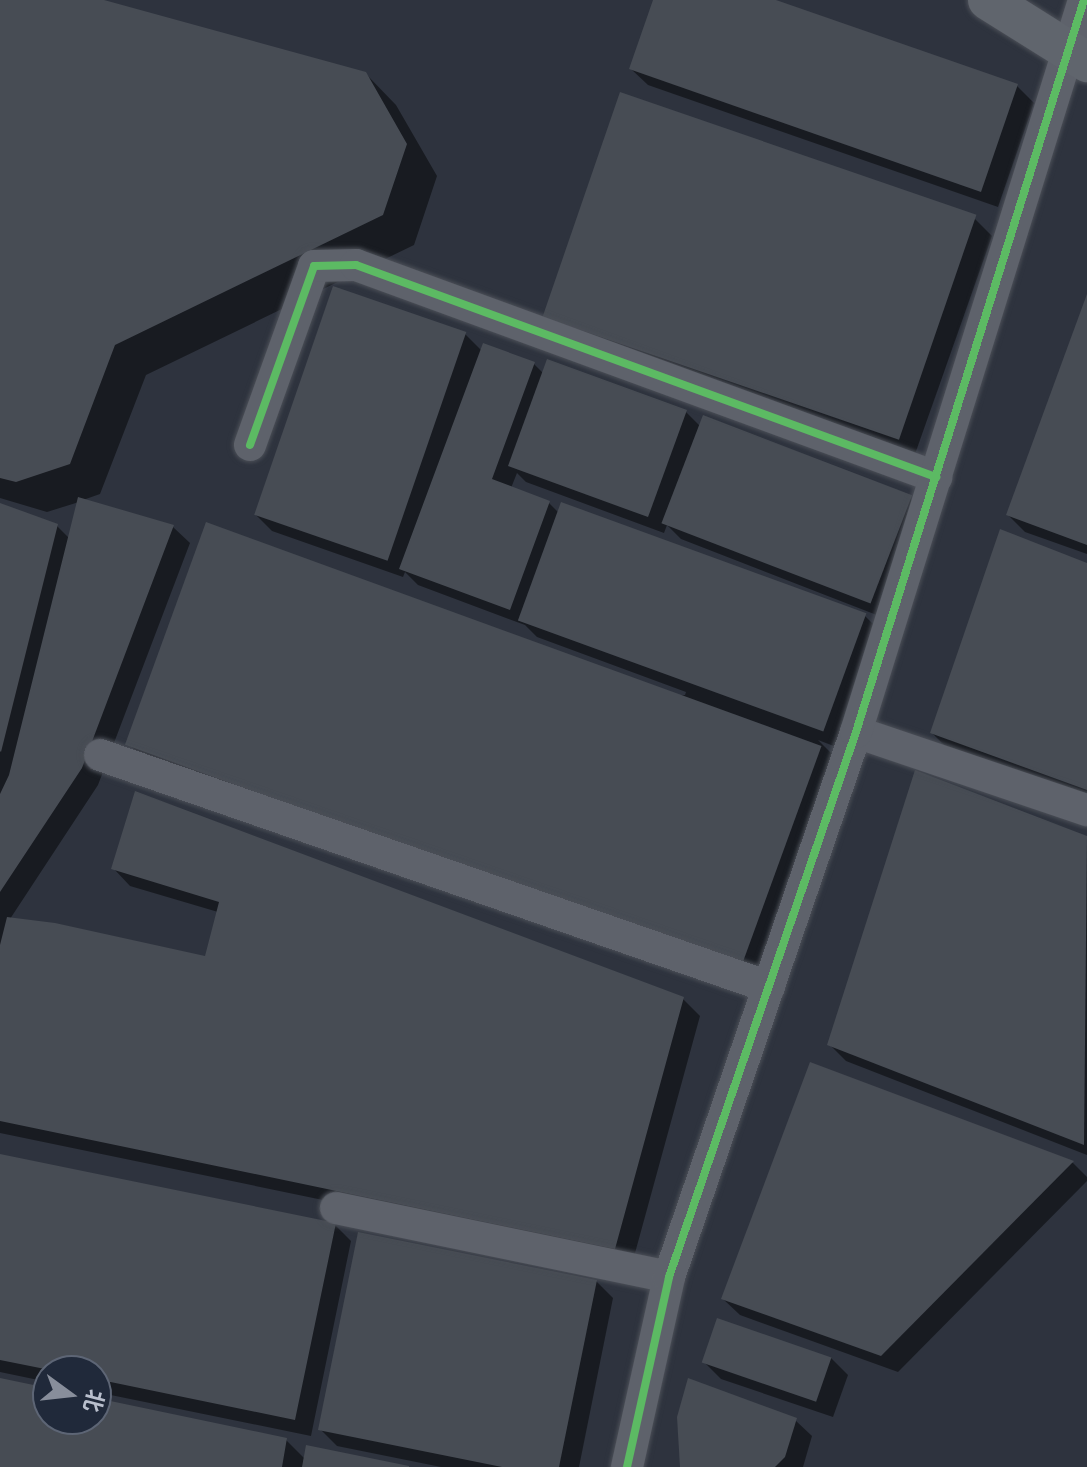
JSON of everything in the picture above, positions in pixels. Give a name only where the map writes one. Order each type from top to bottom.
[{"type":"main road","points":[[988,0],[1078,56]]},
{"type":"street","points":[[627,1467],[669,1277],[856,732],[936,477],[1078,56],[1084,0]]},
{"type":"street","points":[[250,445],[314,266],[356,265],[936,477]]},
{"type":"street","points":[[856,732],[1087,810]]},
{"type":"street","points":[[100,755],[769,987]]},
{"type":"street","points":[[336,1208],[669,1277]]},
{"type":"building","points":[[0,0],[104,0],[366,72],[407,144],[383,215],[115,345],[70,464],[16,482],[0,478]]},
{"type":"building","points":[[653,0],[776,0],[1018,84],[981,192],[629,69]]},
{"type":"building","points":[[620,92],[976,215],[899,440],[543,317]]},
{"type":"building","points":[[333,286],[466,332],[388,561],[254,515]]},
{"type":"building","points":[[1087,294],[1087,545],[1006,515]]},
{"type":"building","points":[[483,343],[535,362],[492,479],[550,501],[510,610],[399,569]]},
{"type":"building","points":[[547,359],[687,410],[648,517],[508,466]]},
{"type":"building","points":[[703,415],[912,495],[871,604],[661,523]]},
{"type":"building","points":[[78,497],[174,525],[82,768],[0,892],[0,794],[9,775]]},
{"type":"building","points":[[561,502],[866,613],[823,732],[518,620]]},
{"type":"building","points":[[0,503],[58,524],[1,752],[0,751]]},
{"type":"building","points":[[206,522],[821,746],[740,969],[125,745]]},
{"type":"building","points":[[1000,529],[1087,563],[1087,790],[930,733]]},
{"type":"building","points":[[915,770],[1087,836],[1084,1145],[827,1045]]},
{"type":"building","points":[[135,791],[684,997],[615,1249],[0,1121],[0,945],[7,917],[55,923],[205,956],[219,902],[111,869]]},
{"type":"building","points":[[810,1062],[1074,1161],[881,1356],[721,1299]]},
{"type":"building","points":[[0,1154],[336,1223],[295,1420],[112,1382],[112,1355],[32,1355],[32,1366],[0,1360]]},
{"type":"building","points":[[358,1232],[597,1280],[559,1467],[502,1467],[318,1430]]},
{"type":"building","points":[[717,1318],[831,1357],[816,1402],[702,1362]]},
{"type":"building","points":[[0,1378],[32,1385],[32,1435],[112,1435],[112,1401],[287,1438],[282,1467],[0,1467]]},
{"type":"building","points":[[688,1378],[797,1418],[785,1457],[775,1467],[680,1467],[677,1417]]},
{"type":"building","points":[[306,1445],[409,1466],[409,1467],[302,1467]]},
{"type":"cycle path","points":[[627,1467],[669,1277],[856,732],[1084,0]]},
{"type":"cycle path","points":[[250,445],[314,266],[356,265],[936,477]]}]
